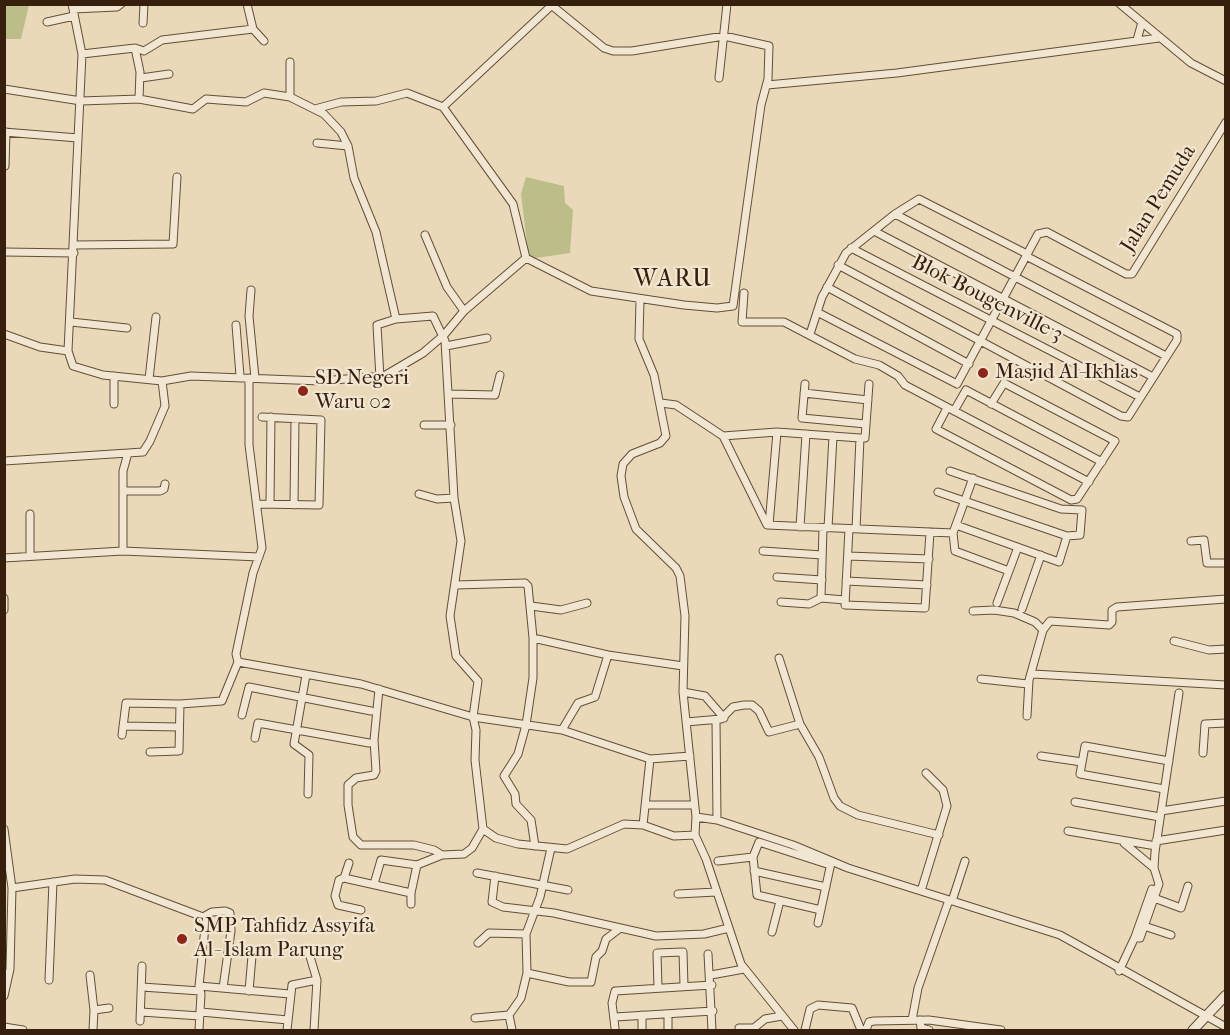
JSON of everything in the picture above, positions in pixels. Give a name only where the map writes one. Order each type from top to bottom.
[{"type":"street","points":[[47,22],[73,10],[117,7],[121,4]]},
{"type":"street","points":[[143,23],[144,4]]},
{"type":"street","points":[[247,4],[253,30],[264,41]]},
{"type":"street","points":[[720,78],[727,4]]},
{"type":"street","points":[[1120,4],[1159,38],[1197,66],[1226,81]]},
{"type":"street","points":[[315,109],[341,102],[376,101],[407,93],[443,107],[513,204],[526,258],[591,291],[636,296],[640,300],[717,308],[733,306],[761,105],[767,85],[769,46],[724,36],[632,51],[613,51],[604,48],[551,5],[443,107]]},
{"type":"street","points":[[73,10],[82,54],[75,245],[68,351],[73,366],[114,376],[162,381],[191,376],[240,376],[321,381],[380,378],[416,357],[444,335],[464,311],[526,258]]},
{"type":"street","points":[[1137,40],[1142,22]]},
{"type":"street","points":[[82,54],[135,48],[144,51],[162,40],[253,30]]},
{"type":"street","points":[[767,85],[897,73],[1159,38]]},
{"type":"street","points":[[135,48],[141,78],[139,99]]},
{"type":"street","points":[[290,62],[290,98]]},
{"type":"street","points":[[141,78],[169,74]]},
{"type":"street","points":[[4,89],[81,101],[139,99],[194,109],[208,98],[246,102],[264,93],[290,98],[315,109],[329,118],[348,146],[354,178],[376,232],[396,319]]},
{"type":"street","name":"Jalan Pemuda","points":[[817,312],[957,384],[1038,234],[1044,232],[1126,274],[1132,274],[1226,122]]},
{"type":"street","points":[[5,166],[5,132],[78,138]]},
{"type":"street","points":[[317,144],[348,146]]},
{"type":"street","points":[[75,245],[173,244],[177,177]]},
{"type":"street","points":[[810,334],[827,287],[838,265],[851,248],[895,214],[922,199],[1174,331],[1177,334],[1177,340],[1128,417],[1121,416],[838,265]]},
{"type":"street","points":[[895,214],[1166,356]]},
{"type":"street","points":[[874,231],[1153,376]]},
{"type":"street","points":[[425,235],[447,287],[464,311]]},
{"type":"street","name":"Blok Bougenville 3","points":[[851,248],[1140,397]]},
{"type":"street","points":[[4,252],[74,253]]},
{"type":"street","points":[[827,287],[969,364]]},
{"type":"street","points":[[179,727],[123,730],[126,703],[180,704],[222,701],[238,662],[236,654],[262,537],[249,445],[252,378],[249,316],[251,290]]},
{"type":"street","points":[[744,293],[742,322],[784,322],[855,359],[879,364],[898,376],[904,385],[1089,482]]},
{"type":"street","points":[[640,300],[639,339],[654,375],[661,403],[665,439],[632,453],[623,464],[621,476],[624,497],[636,529],[676,568],[681,576],[685,616],[683,692],[696,817],[695,835],[706,859],[744,969],[794,1030]]},
{"type":"street","points":[[374,884],[381,860],[417,865],[442,855],[464,854],[472,848],[483,829],[476,782],[476,729],[473,717],[478,681],[456,656],[450,616],[461,540],[454,498],[446,346],[444,335],[431,314],[396,319],[377,325],[380,378]]},
{"type":"street","points":[[149,379],[156,317]]},
{"type":"street","points":[[71,322],[127,328]]},
{"type":"street","points":[[236,325],[240,376]]},
{"type":"street","points":[[4,334],[40,347],[68,351]]},
{"type":"street","points":[[446,346],[487,338]]},
{"type":"street","points":[[449,394],[495,395],[500,375]]},
{"type":"street","points":[[114,376],[114,404]]},
{"type":"street","points":[[4,460],[143,452],[165,406],[162,381]]},
{"type":"street","points":[[992,404],[1004,383],[1116,441],[1089,482],[1077,499],[1071,500],[936,429],[966,390],[992,404],[1102,462]]},
{"type":"street","points":[[805,384],[802,418],[866,424]]},
{"type":"street","points":[[723,436],[777,432],[866,438],[869,384]]},
{"type":"street","points":[[804,393],[868,400]]},
{"type":"street","points":[[661,403],[676,405],[723,436],[766,525],[953,533]]},
{"type":"street","points":[[258,504],[320,505],[321,420],[262,417]]},
{"type":"street","points":[[270,504],[271,417]]},
{"type":"street","points":[[294,505],[295,418]]},
{"type":"street","points":[[424,425],[451,425]]},
{"type":"street","points":[[770,525],[777,432]]},
{"type":"street","points":[[801,527],[806,434]]},
{"type":"street","points":[[821,598],[822,555],[833,436]]},
{"type":"street","points":[[860,438],[845,605],[925,609],[930,532]]},
{"type":"street","points":[[123,551],[123,471],[128,453]]},
{"type":"street","points":[[938,492],[1067,536],[1080,535],[1082,510],[1061,509],[950,471]]},
{"type":"street","points":[[973,478],[953,533],[955,551],[1009,572]]},
{"type":"street","points":[[124,491],[160,491],[164,489],[165,484]]},
{"type":"street","points":[[419,494],[437,499],[454,498]]},
{"type":"street","points":[[30,514],[30,556]]},
{"type":"street","points":[[956,525],[1059,562],[1067,536]]},
{"type":"street","points":[[1191,542],[1204,541],[1207,563],[1226,563]]},
{"type":"street","points":[[997,603],[1018,547]]},
{"type":"street","points":[[4,558],[123,551],[259,557]]},
{"type":"street","points":[[764,551],[822,555]]},
{"type":"street","points":[[1022,609],[1041,555]]},
{"type":"street","points":[[848,556],[929,559]]},
{"type":"street","points":[[777,577],[822,580]]},
{"type":"street","points":[[846,581],[927,585]]},
{"type":"street","points":[[456,585],[525,583],[528,586],[533,638],[533,678],[526,725],[518,754],[504,776],[515,794],[516,804],[531,820],[535,846]]},
{"type":"street","points":[[4,598],[4,610]]},
{"type":"street","points":[[781,602],[809,604],[821,598],[846,600]]},
{"type":"street","points":[[1027,716],[1028,684],[1033,674],[1043,630],[1052,621],[1109,625],[1112,622],[1112,610],[1116,607],[1226,598]]},
{"type":"street","points":[[531,606],[561,610],[587,603]]},
{"type":"street","points":[[973,611],[994,610],[1014,613],[1035,622],[1043,630]]},
{"type":"street","points":[[533,638],[608,655],[683,666]]},
{"type":"street","points":[[1174,641],[1209,650],[1226,649]]},
{"type":"street","points":[[562,730],[578,703],[595,697],[608,655]]},
{"type":"street","points":[[779,658],[800,724],[819,757],[834,798],[840,806],[858,815],[939,835]]},
{"type":"street","points":[[238,662],[380,689],[473,717],[562,730],[650,759],[690,756]]},
{"type":"street","points":[[1033,674],[1226,686]]},
{"type":"street","points":[[306,675],[294,744],[309,755],[308,794]]},
{"type":"street","points":[[981,679],[1028,684]]},
{"type":"street","points":[[242,715],[249,687],[371,711]]},
{"type":"street","points":[[380,689],[374,740],[376,771],[374,776],[356,777],[348,785],[348,805],[353,837],[359,844],[414,845],[434,850],[442,855]]},
{"type":"street","points":[[683,692],[705,696],[724,718]]},
{"type":"street","points":[[1135,937],[1140,938],[1159,884],[1154,868],[1156,844],[1179,693]]},
{"type":"street","points":[[150,752],[178,752],[180,704]]},
{"type":"street","points":[[686,722],[724,718],[733,707],[752,705],[759,711],[769,732],[800,724]]},
{"type":"street","points":[[716,720],[717,820]]},
{"type":"street","points":[[255,738],[258,723],[369,743]]},
{"type":"street","points":[[1203,753],[1205,723],[1226,723]]},
{"type":"street","points":[[1164,789],[1080,774],[1085,746],[1168,760]]},
{"type":"street","points":[[1041,756],[1082,762]]},
{"type":"street","points":[[643,825],[647,806],[650,759]]},
{"type":"street","points":[[921,891],[947,806],[943,790],[926,773]]},
{"type":"street","points":[[1075,802],[1160,814],[1226,801]]},
{"type":"street","points":[[647,806],[694,805]]},
{"type":"street","points":[[696,817],[717,820],[793,845],[831,863]]},
{"type":"street","points":[[483,829],[501,840],[567,849],[609,828],[624,824],[643,825],[674,836],[695,835]]},
{"type":"street","points":[[4,830],[10,884],[7,945],[9,977],[4,996]]},
{"type":"street","points":[[1068,831],[1156,844],[1226,830]]},
{"type":"street","points":[[1115,839],[1129,845],[1154,868]]},
{"type":"street","points":[[821,910],[757,895],[753,857],[759,842],[1060,935],[1119,971],[1155,986],[1200,1025],[1226,1027]]},
{"type":"street","points":[[475,1018],[509,1015],[522,998],[527,973],[526,934],[543,885],[551,848]]},
{"type":"street","points":[[718,861],[753,857]]},
{"type":"street","points":[[929,1030],[921,1028],[916,1020],[918,988],[966,861]]},
{"type":"street","points":[[349,863],[344,878],[339,881],[335,896],[337,903],[361,910]]},
{"type":"street","points":[[818,922],[831,863]]},
{"type":"street","points":[[411,904],[417,865]]},
{"type":"street","points":[[754,871],[826,887]]},
{"type":"street","points":[[477,873],[568,890]]},
{"type":"street","points":[[495,876],[492,898],[494,904],[648,935],[704,934],[729,928]]},
{"type":"street","points":[[344,878],[411,893]]},
{"type":"street","points":[[10,884],[75,879],[105,880],[204,917]]},
{"type":"street","points":[[49,980],[53,882]]},
{"type":"street","points":[[1154,898],[1181,908],[1188,886]]},
{"type":"street","points":[[1119,971],[1135,937],[1152,889]]},
{"type":"street","points":[[678,894],[716,892]]},
{"type":"street","points":[[772,932],[780,901]]},
{"type":"street","points":[[204,917],[212,912],[230,913],[230,940],[223,988]]},
{"type":"street","points":[[199,1030],[200,988],[206,927],[204,917]]},
{"type":"street","points":[[1144,926],[1171,935]]},
{"type":"street","points":[[527,973],[569,982],[591,982],[596,957],[602,951],[606,939],[619,929]]},
{"type":"street","points":[[478,943],[489,933],[526,934]]},
{"type":"street","points":[[308,950],[317,980],[314,1030]]},
{"type":"street","points":[[658,988],[657,953],[683,952],[684,986]]},
{"type":"street","points":[[708,954],[712,986],[712,1030]]},
{"type":"street","points":[[249,992],[252,956]]},
{"type":"street","points":[[140,1021],[141,966]]},
{"type":"street","points":[[711,975],[744,969]]},
{"type":"street","points":[[90,975],[94,1010],[93,1030]]},
{"type":"street","points":[[287,1030],[293,984],[317,980]]},
{"type":"street","points":[[615,1028],[612,1003],[615,991],[712,986]]},
{"type":"street","points":[[142,987],[223,988],[290,994]]},
{"type":"street","points":[[1200,1025],[1226,995]]},
{"type":"street","points":[[805,1030],[810,1009],[818,1005],[852,1008],[861,1030]]},
{"type":"street","points":[[94,1010],[109,1008]]},
{"type":"street","points":[[615,1017],[713,1011]]},
{"type":"street","points":[[141,1012],[288,1020]]},
{"type":"street","points":[[668,1014],[668,1030]]},
{"type":"street","points":[[509,1015],[512,1030]]},
{"type":"street","points":[[642,1015],[642,1030]]},
{"type":"street","points":[[739,1028],[754,1028],[765,1019],[782,1016]]},
{"type":"street","points":[[866,1030],[871,1021],[916,1020],[941,1021],[1001,1030]]},
{"type":"street","points":[[4,1028],[23,1030]]},
{"type":"green space","points":[[4,5],[29,5],[21,39],[5,39]]},
{"type":"green space","points":[[526,177],[564,186],[565,203],[573,210],[570,253],[529,259],[521,194]]},
{"type":"place","name":"Masjid Al-Ikhlas","points":[[983,373]]},
{"type":"place","name":"SD Negeri Waru 02","points":[[303,391]]},
{"type":"place","name":"SMP Tahfidz Assyifa Al- Islam Parung","points":[[182,939]]},
{"type":"district","name":"WARU","points":[[673,280]]}]
